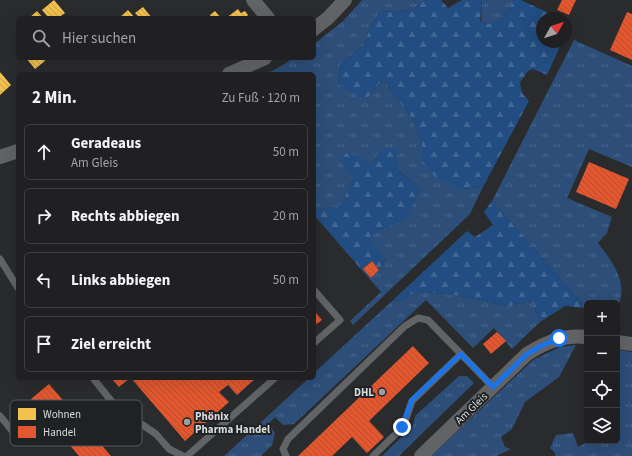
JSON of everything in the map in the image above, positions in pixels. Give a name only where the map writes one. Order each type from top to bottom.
[{"type":"street","points":[[253,0],[266,16]]},
{"type":"street","points":[[316,27],[328,18],[345,0]]},
{"type":"street","points":[[234,72],[260,60]]},
{"type":"street","points":[[0,157],[16,152]]},
{"type":"street","name":"Am Gleis","points":[[421,456],[527,354],[559,338],[584,337]]},
{"type":"street","points":[[620,342],[632,344]]},
{"type":"lane","points":[[0,259],[16,285]]},
{"type":"lane","points":[[316,292],[340,320],[316,341]]},
{"type":"lane","points":[[286,456],[283,449],[288,439],[406,326],[418,318],[428,320],[493,387]]},
{"type":"lane","points":[[373,456],[402,427],[412,400],[461,354]]},
{"type":"lane","points":[[95,380],[110,400]]},
{"type":"lane","points":[[187,456],[272,380]]},
{"type":"lane","points":[[0,416],[10,428]]},
{"type":"lane","points":[[142,425],[156,434],[169,449],[183,456]]},
{"type":"green space","points":[[362,0],[426,0],[412,10],[380,12],[370,28],[364,45],[340,65],[338,84],[351,91],[371,95],[379,83],[384,81],[412,118],[422,144],[422,161],[460,189],[483,187],[470,214],[353,325],[350,321],[381,292],[360,268],[363,269],[371,278],[379,270],[386,259],[370,243],[374,233],[405,218],[421,189],[378,153],[373,164],[340,160],[353,179],[341,205],[316,211],[316,72],[269,72],[291,60],[316,60],[316,42],[342,22]]},
{"type":"green space","points":[[426,0],[441,0],[448,8],[462,0],[482,0],[480,21],[489,24],[500,20],[511,5],[511,0],[521,0],[546,12],[536,12],[536,48],[559,48],[547,75],[533,69],[528,71],[520,82],[522,93],[529,101],[483,187],[460,189],[435,177],[422,162],[422,144],[412,118],[384,81],[379,83],[371,95],[363,99],[338,84],[340,65],[364,45],[370,28],[380,12],[412,10]]},
{"type":"green space","points":[[482,0],[511,0],[511,5],[500,20],[489,24],[481,21]]},
{"type":"green space","points":[[574,40],[632,66],[632,167],[589,149],[567,198],[612,217],[607,233],[598,243],[609,257],[618,273],[621,290],[620,299],[584,300],[584,306],[492,201],[570,48],[572,48]]},
{"type":"green space","points":[[385,148],[396,149],[399,171],[421,189],[405,219],[374,234],[371,243],[386,258],[379,270],[372,261],[363,269],[360,268],[316,217],[316,211],[341,205],[353,179],[340,160],[348,152],[373,164],[378,153]]},
{"type":"green space","points":[[492,201],[584,306],[584,308],[565,306],[540,322],[532,301],[507,306],[462,296],[417,291],[401,300],[392,301],[467,231],[475,237],[493,225],[484,212]]},
{"type":"green space","points":[[417,291],[462,296],[507,306],[532,301],[540,322],[512,349],[494,328],[473,348],[426,300],[294,424],[283,425],[275,417],[268,424],[275,433],[272,445],[261,456],[224,456],[307,380],[316,380],[316,371],[392,301],[401,300]]},
{"type":"green space","points":[[576,345],[559,377],[525,402],[512,429],[501,437],[505,447],[511,449],[496,456],[431,456],[533,360],[560,347]]},
{"type":"green space","points":[[620,350],[632,352],[632,456],[555,456],[555,453],[550,448],[556,435],[573,433],[578,447],[584,444],[620,444]]},
{"type":"green space","points":[[459,376],[467,376],[474,383],[399,456],[382,456],[413,426],[415,416]]},
{"type":"building: Wohnen","points":[[54,0],[65,13],[61,16],[47,16],[42,10]]},
{"type":"building: Wohnen","points":[[143,7],[150,16],[138,16],[135,13]]},
{"type":"building: Wohnen","points":[[238,9],[241,13],[245,11],[248,15],[247,16],[229,16]]},
{"type":"building: Wohnen","points":[[128,10],[133,16],[121,16]]},
{"type":"building: Wohnen","points":[[37,11],[41,16],[31,16]]},
{"type":"building: Wohnen","points":[[215,11],[219,16],[211,16]]},
{"type":"building: Wohnen","points":[[28,60],[44,60],[45,61],[35,69]]},
{"type":"building: Wohnen","points":[[0,72],[11,85],[0,95]]},
{"type":"building: Handel","points":[[562,0],[576,0],[570,12],[562,12],[557,10]]},
{"type":"building: Handel","points":[[627,12],[632,14],[632,60],[610,50]]},
{"type":"building: Handel","points":[[589,162],[629,179],[616,209],[576,192]]},
{"type":"building: Handel","points":[[372,261],[379,270],[371,278],[363,269]]},
{"type":"building: Handel","points":[[316,313],[322,320],[316,324]]},
{"type":"building: Handel","points":[[497,332],[506,341],[491,354],[483,344]]},
{"type":"building: Handel","name":"DHL","points":[[413,346],[429,363],[369,421],[384,437],[367,453],[352,437],[332,456],[298,456]]},
{"type":"building: Handel","points":[[113,380],[128,380],[119,387]]},
{"type":"building: Handel","name":"Phönix Pharma Handel","points":[[133,380],[254,380],[237,395],[228,385],[219,392],[229,402],[185,441]]},
{"type":"building: Handel","points":[[49,384],[63,400],[32,400],[31,399]]},
{"type":"building: Handel","points":[[71,446],[102,446],[111,456],[79,456]]},
{"type":"place","name":"DHL","points":[[382,392]]},
{"type":"place","name":"Phönix Pharma Handel","points":[[187,422]]},
{"type":"route","points":[[402,427],[412,400],[461,354],[493,387],[527,354],[559,338]]}]
